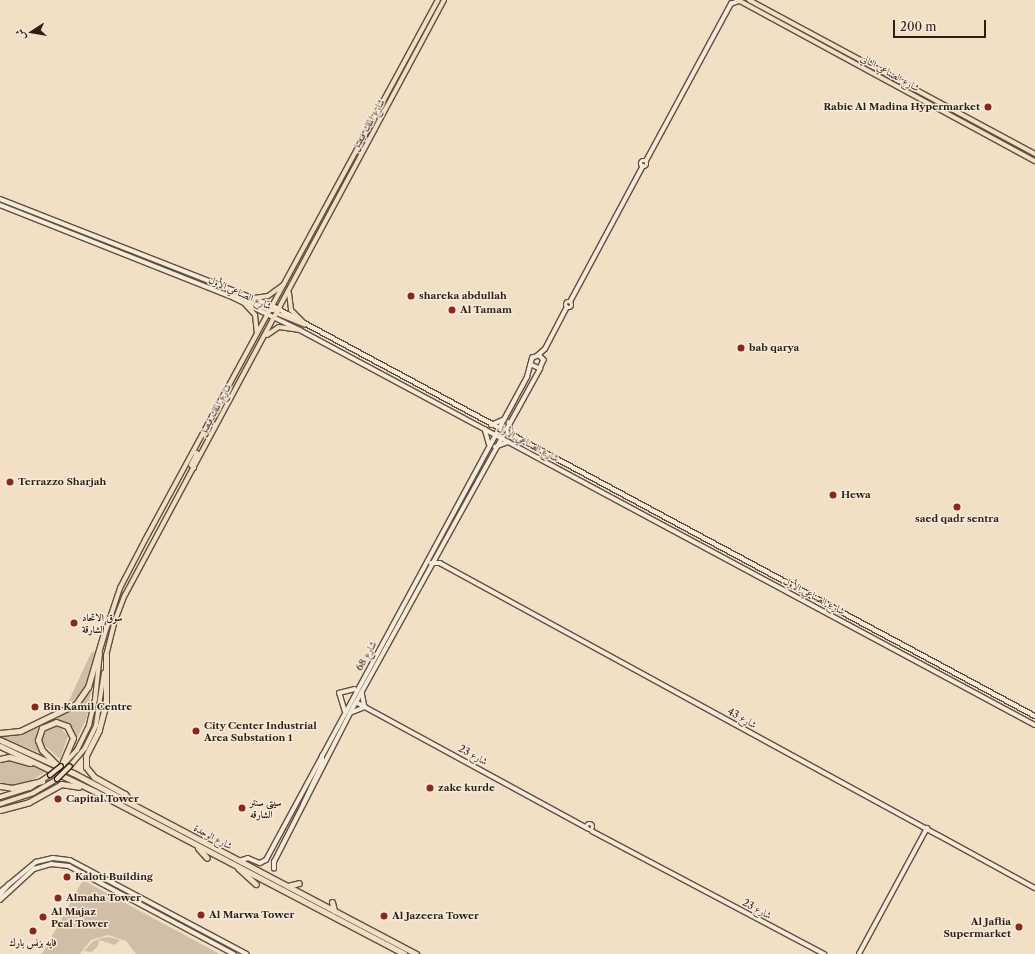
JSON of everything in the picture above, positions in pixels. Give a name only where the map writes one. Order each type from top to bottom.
[{"type":"highway","points":[[0,733],[20,731],[76,704],[88,687],[103,636]]},
{"type":"highway","points":[[106,655],[106,703],[86,763],[91,775],[125,794],[132,804]]},
{"type":"highway","points":[[56,722],[67,726],[73,738],[59,766],[42,750],[38,740],[44,726],[56,722]]},
{"type":"highway","name":"شارع الوحدة","points":[[0,740],[59,766],[416,954]]},
{"type":"highway","name":"شارع الوحدة","points":[[0,746],[96,792],[233,862],[404,954]]},
{"type":"highway","points":[[0,759],[9,757],[37,763]]},
{"type":"highway","points":[[0,786],[12,788],[42,781]]},
{"type":"highway","points":[[0,810],[29,802],[64,784],[96,792]]},
{"type":"highway","points":[[190,841],[207,858]]},
{"type":"highway","points":[[233,862],[256,884]]},
{"type":"highway","points":[[288,886],[298,883]]},
{"type":"highway","points":[[332,902],[334,911]]},
{"type":"main road","name":"شارع الملك فيصل","points":[[0,797],[42,781],[79,746],[92,717],[103,636],[120,588],[438,0]]},
{"type":"main road","name":"شارع الملك فيصل","points":[[0,804],[33,793],[57,779],[85,748],[96,725],[106,655],[125,595],[444,0]]},
{"type":"main road","name":"شارع الصناعي الثاني","points":[[739,0],[1035,161]]},
{"type":"main road","name":"شارع الصناعي الثاني","points":[[749,0],[1035,154]]},
{"type":"main road","points":[[254,298],[268,296],[285,283]]},
{"type":"main road","points":[[289,291],[291,310],[305,324]]},
{"type":"main road","points":[[230,296],[305,324]]},
{"type":"main road","points":[[243,302],[256,317],[257,334]]},
{"type":"main road","points":[[262,342],[279,327],[300,330]]},
{"type":"main road","points":[[194,452],[197,453],[191,465],[194,468]]},
{"type":"street","points":[[544,360],[537,355],[545,349],[567,307],[566,303],[570,302],[643,166],[642,162],[646,161],[731,2],[739,0]]},
{"type":"street","name":"شارع الصناعي الأول","points":[[0,199],[254,298],[300,330],[1035,725]]},
{"type":"street","name":"شارع الصناعي الأول","points":[[0,205],[243,302],[270,310]]},
{"type":"street","name":"شارع الصناعي الأول","points":[[305,324],[497,429],[1035,716]]},
{"type":"street","name":"شارع 68","points":[[274,869],[285,841],[356,702],[500,437],[540,369],[544,360],[545,349]]},
{"type":"street","name":"شارع 68","points":[[239,861],[248,858],[264,863],[489,443],[503,420],[531,365],[531,360],[537,355]]},
{"type":"street","points":[[531,365],[540,369]]},
{"type":"street","points":[[491,425],[503,420]]},
{"type":"street","points":[[509,422],[512,437]]},
{"type":"street","points":[[484,428],[489,443]]},
{"type":"street","points":[[495,447],[509,442]]},
{"type":"street","points":[[436,556],[440,564]]},
{"type":"street","name":"شارع 43","points":[[431,563],[440,564],[1035,888]]},
{"type":"street","points":[[345,711],[344,701],[340,693],[349,693],[357,688]]},
{"type":"street","points":[[350,714],[365,707],[362,691]]},
{"type":"street","name":"شارع 23","points":[[356,702],[588,826]]},
{"type":"street","points":[[303,806],[322,764],[322,756]]},
{"type":"street","points":[[588,826],[593,829]]},
{"type":"street","points":[[588,826],[593,829]]},
{"type":"street","points":[[859,954],[927,828]]},
{"type":"street","name":"شارع 23","points":[[593,829],[824,954]]},
{"type":"street","points":[[279,837],[279,845],[285,841]]},
{"type":"street","points":[[0,892],[36,862],[59,858],[76,862],[149,900],[246,954]]},
{"type":"street","points":[[1,898],[29,873],[51,864],[72,867],[103,882],[234,954]]},
{"type":"street","points":[[103,882],[116,887],[117,884]]},
{"type":"street","points":[[1,898],[9,883]]},
{"type":"street","points":[[131,898],[133,895],[149,900]]},
{"type":"shaded area","points":[[95,651],[85,689],[65,709],[91,653]]},
{"type":"shaded area","points":[[93,677],[87,717],[74,745],[72,731],[66,723],[55,720],[41,724],[78,704],[87,693]]},
{"type":"shaded area","points":[[38,725],[36,741],[40,753],[1,737]]},
{"type":"shaded area","points":[[48,727],[60,727],[68,736],[60,759],[42,743],[42,734]]},
{"type":"shaded area","points":[[10,759],[47,771],[29,782],[12,787],[0,784],[0,762]]},
{"type":"shaded area","points":[[83,880],[220,954],[136,954],[126,941],[108,935],[91,940],[80,954],[42,954]]},
{"type":"shaded area","points":[[109,937],[120,940],[115,945],[99,940],[98,946],[92,952],[84,951],[92,942],[101,938]]},
{"type":"place","name":"Rabie Al Madina Hypermarket","points":[[988,107]]},
{"type":"place","name":"shareka abdullah","points":[[411,296]]},
{"type":"place","name":"Al Tamam","points":[[452,310]]},
{"type":"place","name":"bab qarya","points":[[741,348]]},
{"type":"place","name":"Terrazzo Sharjah","points":[[10,482]]},
{"type":"place","name":"Hewa","points":[[833,495]]},
{"type":"place","name":"saed qadr sentra","points":[[957,507]]},
{"type":"place","name":"سوق الاتحاد الشارقة","points":[[74,623]]},
{"type":"place","name":"Bin Kamil Centre","points":[[35,707]]},
{"type":"place","name":"City Center Industrial Area Substation 1","points":[[196,731]]},
{"type":"place","name":"zake kurde","points":[[430,788]]},
{"type":"place","name":"Capital Tower","points":[[58,799]]},
{"type":"place","name":"سيتي سنتر الشارقه","points":[[242,808]]},
{"type":"place","name":"Kaloti Building","points":[[67,877]]},
{"type":"place","name":"Almaha Tower","points":[[58,898]]},
{"type":"place","name":"Al Marwa Tower","points":[[201,915]]},
{"type":"place","name":"Al Jazeera Tower","points":[[384,916]]},
{"type":"place","name":"Al Majaz Peal Tower","points":[[43,917]]},
{"type":"place","name":"Al Jaflia Supermarket","points":[[1019,927]]},
{"type":"place","name":"فايه بزنس بارك","points":[[33,931]]}]
